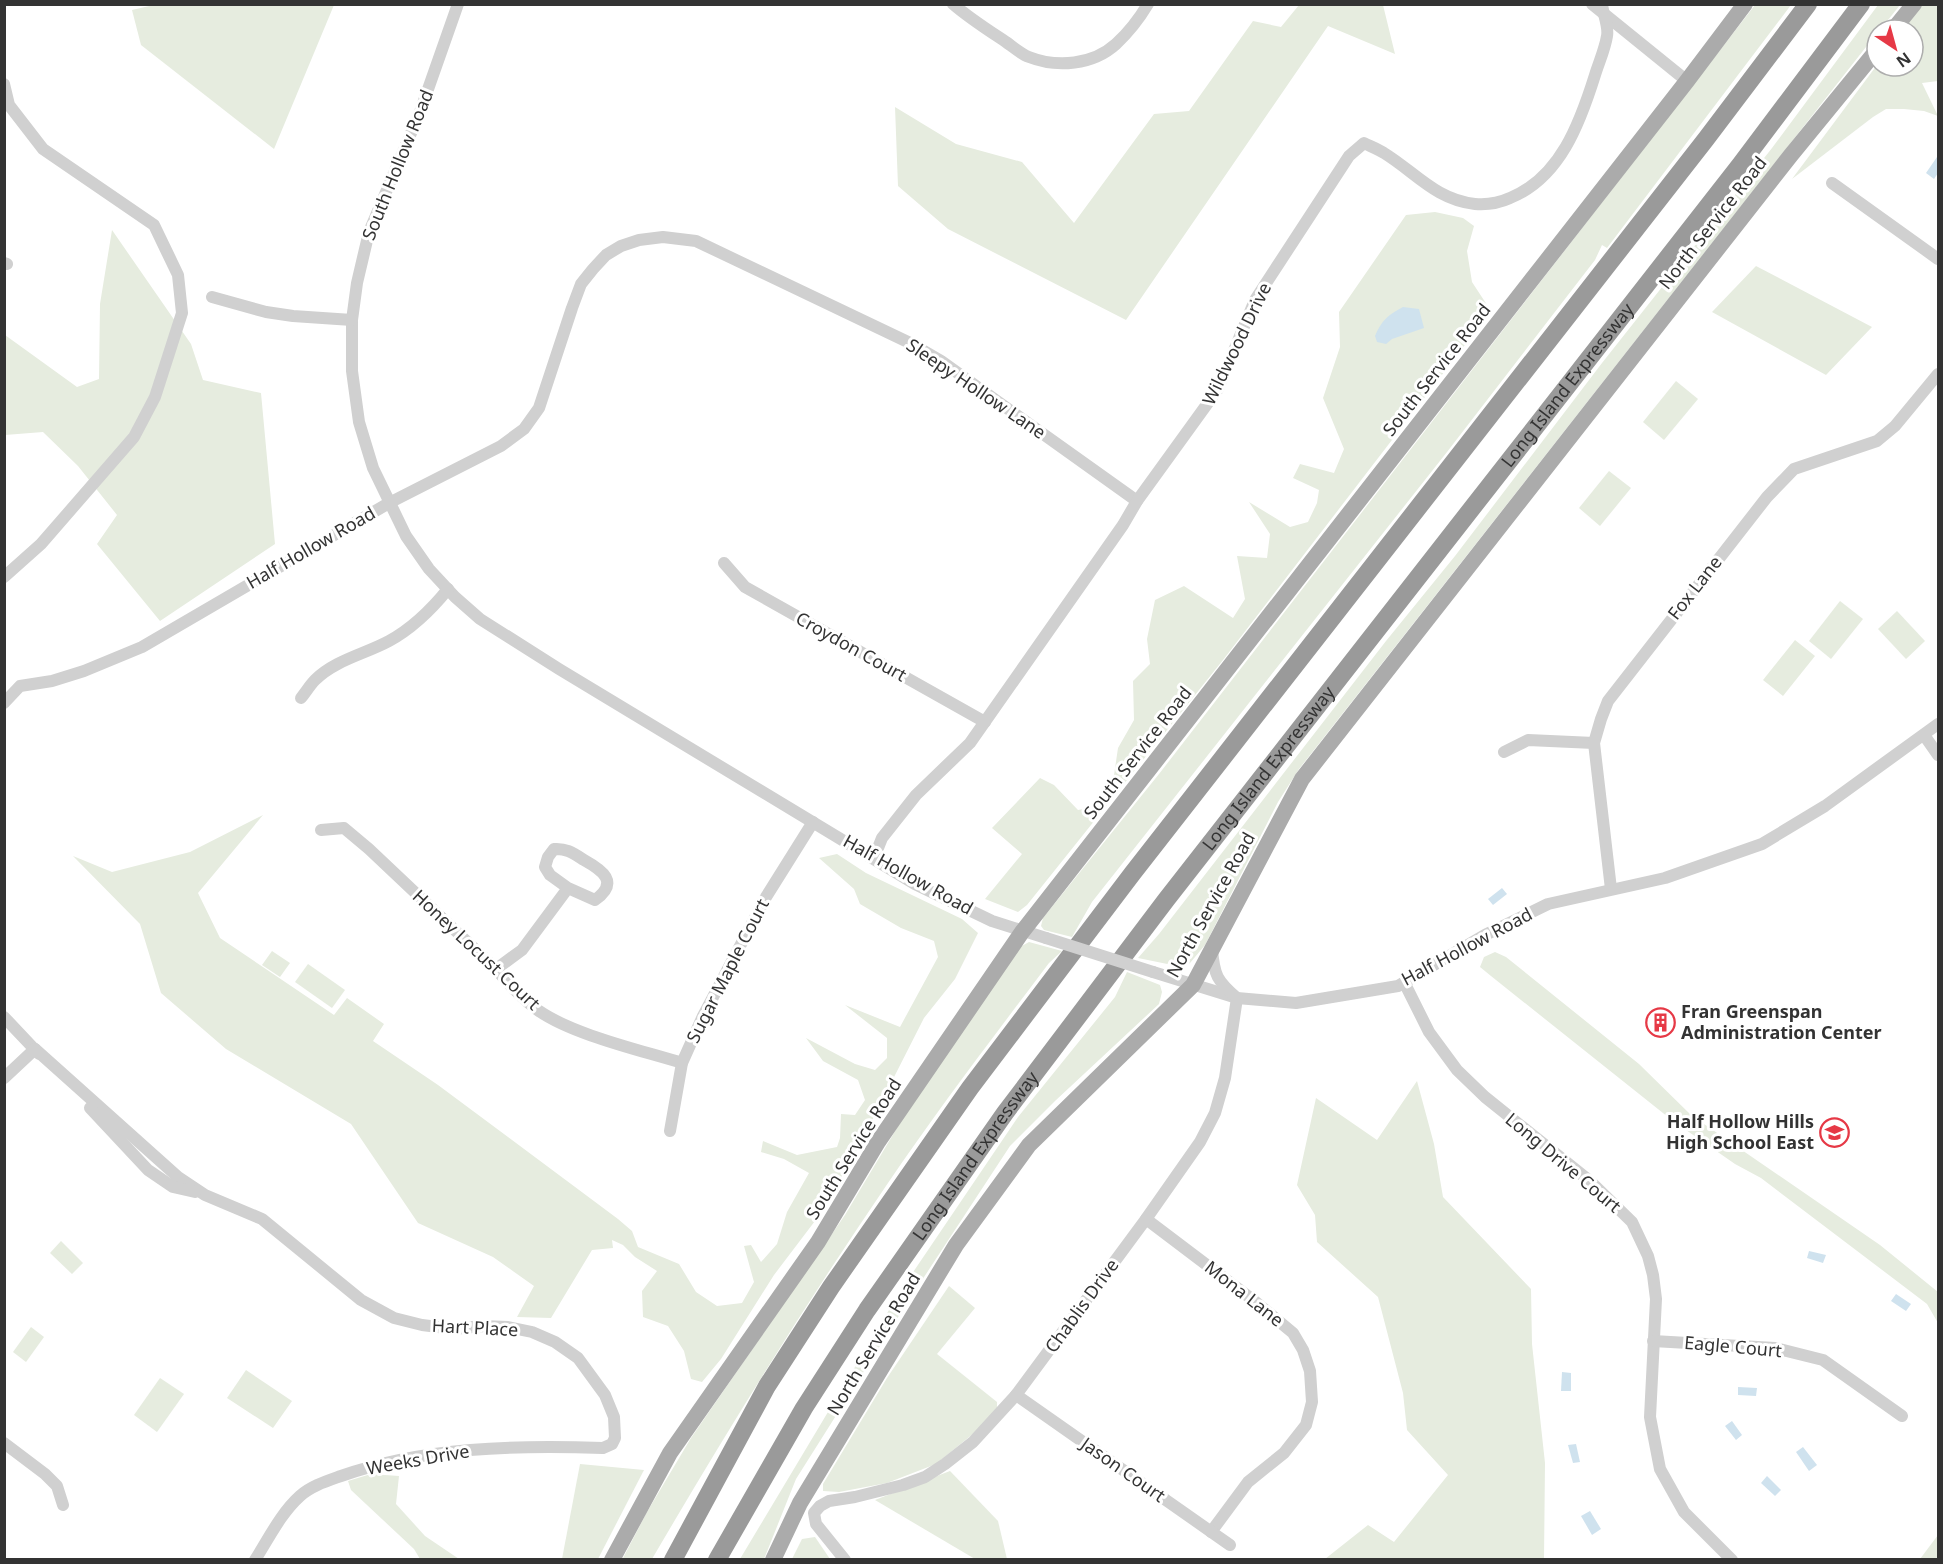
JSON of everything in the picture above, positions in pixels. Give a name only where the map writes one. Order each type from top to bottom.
[{"type":"highway","points":[[673,1560],[767,1386],[831,1287],[970,1088],[1132,874],[1706,139],[1808,4]]},
{"type":"highway","name":"Long Island Expressway","points":[[717,1560],[804,1408],[934,1212],[1011,1104],[1166,900],[1740,165],[1861,4]]},
{"type":"main road","name":"South Service Road","points":[[612,1560],[670,1453],[818,1242],[878,1142],[1022,932],[1688,81],[1745,4]]},
{"type":"main road","points":[[1903,18],[1914,4]]},
{"type":"main road","name":"North Service Road","points":[[773,1560],[800,1503],[956,1245],[1029,1145],[1193,985],[1302,779],[1791,155],[1865,65]]},
{"type":"street","name":"South Hollow Road","points":[[389,502],[373,468],[359,422],[352,371],[352,320],[357,283],[369,232],[420,112],[458,4]]},
{"type":"street","points":[[953,4],[1027,56],[1057,64],[1075,63],[1094,57],[1114,46],[1149,4]]},
{"type":"street","points":[[1592,4],[1603,9],[1688,81]]},
{"type":"street","name":"Wildwood Drive","points":[[874,858],[882,838],[916,795],[970,743],[1123,525],[1137,501],[1218,389],[1255,300],[1349,156],[1364,143],[1384,153],[1437,191],[1456,200],[1476,204],[1499,203],[1523,193],[1544,179],[1558,160],[1575,129],[1608,33],[1603,9]]},
{"type":"street","points":[[4,84],[7,106],[44,149],[154,225],[178,275],[182,313],[155,397],[134,437],[41,544],[4,577]]},
{"type":"street","points":[[1832,183],[1938,259]]},
{"type":"street","name":"Sleepy Hollow Lane","points":[[389,502],[501,446],[524,429],[539,408],[581,285],[606,255],[621,246],[639,240],[663,237],[696,241],[909,343],[941,361],[1137,501]]},
{"type":"street","points":[[212,297],[266,312],[352,320]]},
{"type":"street","name":"Fox Lane","points":[[1611,889],[1594,743],[1608,701],[1767,496],[1794,469],[1877,441],[1895,426],[1938,374]]},
{"type":"street","name":"Half Hollow Road","points":[[4,703],[20,686],[52,681],[84,671],[113,661],[142,647],[389,502],[406,536],[429,569],[480,619],[639,718],[915,884],[992,921],[1022,932],[1237,998],[1296,1003],[1398,986],[1485,935],[1548,904],[1665,878],[1762,844],[1825,806],[1938,724]]},
{"type":"street","name":"Croydon Court","points":[[724,563],[745,587],[985,722]]},
{"type":"street","points":[[301,698],[315,680],[332,667],[389,641],[412,626],[448,589]]},
{"type":"street","points":[[1924,735],[1938,755]]},
{"type":"street","points":[[1504,752],[1528,740],[1594,743]]},
{"type":"street","name":"Sugar Maple Court","points":[[670,1131],[682,1063],[703,1016],[755,917],[813,822]]},
{"type":"street","name":"Honey Locust Court","points":[[321,830],[344,828],[539,1011],[586,1033],[682,1063]]},
{"type":"street","points":[[564,848],[601,870],[607,877],[604,894],[595,900],[568,888],[550,875],[545,867],[554,849],[564,848]]},
{"type":"street","points":[[496,969],[522,950],[568,888]]},
{"type":"street","points":[[1212,948],[1216,976],[1223,986],[1237,998]]},
{"type":"street","name":"Long Drive Court","points":[[1404,982],[1429,1032],[1457,1070],[1485,1097],[1591,1182],[1632,1222],[1648,1256],[1656,1299],[1650,1417],[1660,1469],[1684,1512],[1732,1560]]},
{"type":"street","name":"Chablis Drive","points":[[845,1560],[816,1524],[814,1513],[829,1501],[903,1485],[925,1477],[973,1442],[1016,1395],[1200,1142],[1215,1113],[1225,1078],[1237,998]]},
{"type":"street","name":"Hart Place","points":[[4,1017],[35,1049],[164,1165],[205,1195],[262,1219],[361,1300],[394,1318],[422,1325],[454,1329],[482,1326],[508,1327],[532,1332],[555,1342],[578,1358],[605,1395],[614,1417],[615,1438]]},
{"type":"street","points":[[4,1078],[35,1049]]},
{"type":"street","name":"Mona Lane","points":[[1146,1219],[1293,1333],[1303,1350],[1310,1371],[1312,1402],[1306,1425],[1295,1442],[1284,1453],[1248,1482],[1211,1532]]},
{"type":"street","name":"Eagle Court","points":[[1653,1341],[1775,1348],[1823,1360],[1902,1416]]},
{"type":"street","name":"Jason Court","points":[[1016,1395],[1230,1545]]},
{"type":"street","name":"Weeks Drive","points":[[255,1560],[284,1513],[300,1495],[321,1483],[389,1462],[456,1451],[543,1446],[603,1448],[612,1444],[615,1438]]},
{"type":"street","points":[[4,1443],[57,1486],[63,1505]]},
{"type":"shaded area","points":[[158,4],[334,5],[274,149],[141,45],[132,10]]},
{"type":"shaded area","points":[[1299,5],[1383,5],[1395,54],[1328,26],[1126,320],[948,229],[898,186],[895,107],[956,144],[1022,162],[1074,223],[1154,114],[1189,111],[1253,21],[1281,27]]},
{"type":"shaded area","points":[[1755,5],[1791,5],[1607,248],[1602,245],[1595,260],[1447,452],[1092,902],[1072,937],[1044,930],[1041,926],[1043,918],[1159,774]]},
{"type":"shaded area","points":[[1878,5],[1900,5],[1890,18],[1868,18]]},
{"type":"shaded area","points":[[1922,5],[1938,5],[1938,81],[1922,83],[1938,116],[1924,111],[1886,109],[1792,179],[1867,78],[1925,78],[1925,18],[1912,18]]},
{"type":"shaded area","points":[[1865,23],[1865,48],[1299,769],[1278,802],[1205,945],[1190,963],[1182,967],[1138,958],[1455,556],[1602,363],[1772,148]]},
{"type":"shaded area","points":[[1435,212],[1463,218],[1474,226],[1467,251],[1472,282],[1491,311],[1223,660],[1027,905],[1018,912],[985,899],[1022,854],[992,828],[1040,778],[1054,785],[1078,810],[1093,807],[1113,782],[1118,748],[1134,720],[1133,681],[1150,664],[1147,639],[1155,600],[1184,586],[1233,618],[1245,599],[1237,556],[1267,558],[1270,534],[1249,502],[1290,527],[1308,522],[1317,503],[1319,490],[1293,478],[1300,464],[1334,473],[1344,449],[1323,398],[1340,347],[1339,312],[1406,215]]},
{"type":"shaded area","points":[[112,230],[191,344],[203,380],[261,393],[275,544],[160,621],[97,544],[117,515],[78,466],[43,432],[5,435],[5,335],[77,387],[99,379],[100,304]]},
{"type":"shaded area","points":[[1756,266],[1872,327],[1826,375],[1712,312]]},
{"type":"shaded area","points":[[1676,381],[1698,399],[1664,440],[1643,422]]},
{"type":"shaded area","points":[[1609,471],[1631,488],[1600,526],[1579,508]]},
{"type":"shaded area","points":[[1840,601],[1863,619],[1831,659],[1809,641]]},
{"type":"shaded area","points":[[1897,611],[1925,641],[1906,659],[1878,629]]},
{"type":"shaded area","points":[[1795,640],[1815,656],[1783,696],[1763,680]]},
{"type":"shaded area","points":[[263,815],[198,893],[220,938],[334,1015],[347,998],[384,1024],[373,1041],[438,1085],[618,1219],[632,1231],[638,1247],[679,1264],[696,1292],[717,1306],[742,1303],[754,1282],[744,1246],[751,1245],[761,1262],[777,1244],[787,1212],[809,1173],[784,1159],[761,1152],[763,1141],[797,1155],[837,1147],[840,1138],[841,1114],[855,1115],[865,1100],[858,1080],[823,1061],[806,1038],[855,1064],[875,1070],[887,1058],[887,1038],[845,1005],[900,1027],[938,957],[934,941],[901,928],[860,904],[854,889],[819,858],[837,854],[866,873],[962,919],[978,933],[955,979],[924,1018],[856,1152],[818,1217],[774,1275],[721,1359],[702,1382],[691,1379],[684,1351],[668,1326],[643,1317],[642,1291],[657,1271],[635,1257],[623,1245],[612,1240],[613,1248],[592,1250],[551,1318],[517,1317],[534,1286],[493,1257],[418,1223],[351,1124],[226,1049],[161,993],[140,924],[73,856],[112,872],[190,852]]},
{"type":"shaded area","points":[[1029,942],[1062,951],[1049,963],[967,1072],[857,1229],[767,1369],[652,1559],[622,1560],[647,1512],[691,1438],[845,1215],[940,1056],[1020,947]]},
{"type":"shaded area","points":[[272,951],[290,963],[280,977],[262,965]]},
{"type":"shaded area","points":[[1495,952],[1506,957],[1639,1064],[1691,1115],[1880,1245],[1938,1292],[1938,1323],[1927,1304],[1761,1178],[1735,1164],[1673,1121],[1480,967],[1484,957]]},
{"type":"shaded area","points":[[308,964],[345,990],[332,1008],[295,982]]},
{"type":"shaded area","points":[[1127,972],[1160,985],[1162,992],[1159,1004],[1010,1146],[796,1479],[764,1559],[740,1559],[901,1290],[1018,1117],[1115,997]]},
{"type":"shaded area","points":[[1417,1081],[1434,1144],[1443,1197],[1531,1289],[1532,1344],[1545,1463],[1544,1559],[1325,1559],[1368,1525],[1394,1542],[1448,1475],[1407,1430],[1403,1393],[1378,1297],[1317,1242],[1315,1215],[1297,1185],[1316,1098],[1377,1140]]},
{"type":"shaded area","points":[[61,1241],[83,1263],[72,1274],[50,1253]]},
{"type":"shaded area","points":[[949,1286],[975,1308],[937,1354],[997,1402],[997,1411],[985,1424],[936,1464],[887,1483],[839,1492],[823,1491],[823,1484],[887,1378]]},
{"type":"shaded area","points":[[31,1327],[44,1337],[26,1362],[13,1352]]},
{"type":"shaded area","points":[[246,1370],[292,1401],[273,1428],[227,1398]]},
{"type":"shaded area","points":[[160,1378],[184,1394],[157,1432],[134,1415]]},
{"type":"shaded area","points":[[580,1464],[644,1470],[598,1559],[562,1559]]},
{"type":"shaded area","points":[[950,1471],[998,1521],[1007,1559],[975,1559],[875,1500]]},
{"type":"shaded area","points":[[371,1474],[399,1476],[396,1504],[425,1536],[459,1559],[420,1559],[414,1549],[351,1490],[348,1481]]},
{"type":"shaded area","points":[[1938,1535],[1938,1559],[1920,1559]]},
{"type":"shaded area","points":[[815,1537],[830,1559],[792,1559],[802,1539]]},
{"type":"water","points":[[1937,157],[1938,173],[1934,179],[1926,173]]},
{"type":"water","points":[[1403,307],[1419,309],[1424,328],[1392,339],[1386,344],[1377,342],[1375,336],[1383,322]]},
{"type":"water","points":[[1502,888],[1507,894],[1493,905],[1488,899]]},
{"type":"water","points":[[1809,1251],[1826,1255],[1823,1263],[1807,1258]]},
{"type":"water","points":[[1896,1294],[1911,1304],[1906,1311],[1891,1301]]},
{"type":"water","points":[[1562,1372],[1571,1373],[1571,1391],[1561,1391]]},
{"type":"water","points":[[1738,1387],[1757,1388],[1756,1396],[1738,1395]]},
{"type":"water","points":[[1732,1421],[1742,1435],[1736,1440],[1725,1426]]},
{"type":"water","points":[[1576,1444],[1580,1462],[1573,1463],[1568,1445]]},
{"type":"water","points":[[1803,1447],[1817,1465],[1809,1471],[1796,1452]]},
{"type":"water","points":[[1767,1476],[1781,1490],[1775,1496],[1761,1483]]},
{"type":"water","points":[[1590,1511],[1601,1529],[1592,1535],[1581,1516]]},
{"type":"place","name":"Fran Greenspan Administration Center","points":[[1660,1022]]},
{"type":"place","name":"Half Hollow Hills High School East","points":[[1835,1132]]}]
